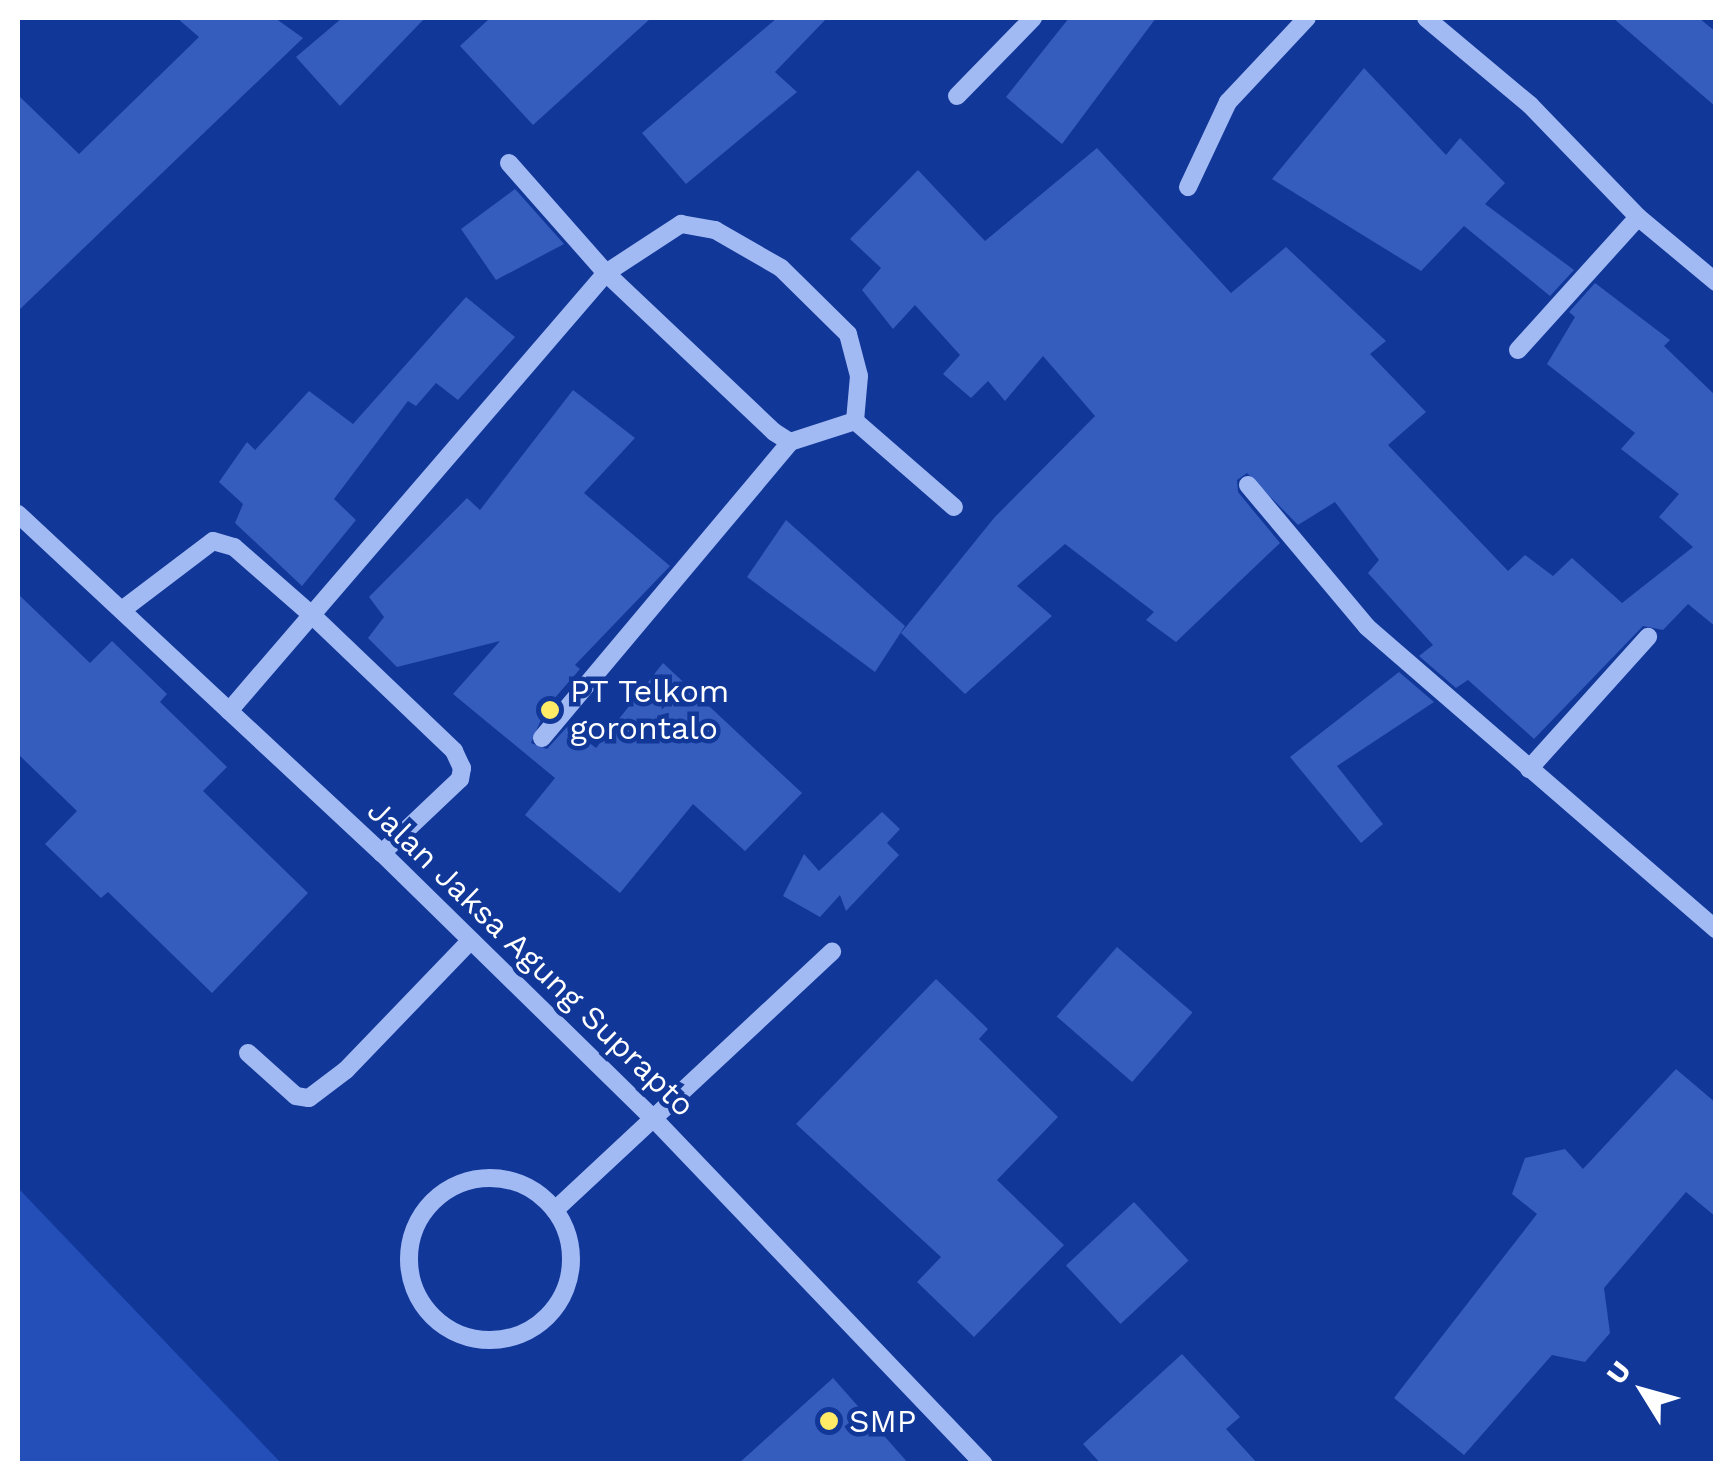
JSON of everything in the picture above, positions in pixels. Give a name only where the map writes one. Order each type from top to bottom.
[{"type":"street","points":[[956,96],[1033,18]]},
{"type":"street","points":[[1188,187],[1228,102],[1307,18]]},
{"type":"street","points":[[1426,18],[1530,105],[1638,216],[1716,282]]},
{"type":"street","points":[[508,163],[606,273],[745,410],[790,442]]},
{"type":"street","points":[[1518,350],[1638,216]]},
{"type":"street","points":[[230,712],[606,273],[681,224],[715,230],[761,254],[848,334],[859,376],[856,421]]},
{"type":"street","points":[[542,738],[790,442],[856,421]]},
{"type":"street","points":[[856,421],[954,506]]},
{"type":"street","points":[[1248,485],[1366,626],[1716,929]]},
{"type":"street","name":"Jalan Jaksa Agung Suprapto","points":[[18,514],[471,940],[654,1120],[984,1464]]},
{"type":"street","points":[[122,610],[214,541],[234,547],[314,616],[454,751],[462,768],[460,779],[382,854]]},
{"type":"street","points":[[1529,769],[1648,637]]},
{"type":"street","points":[[248,1053],[296,1096],[310,1098],[346,1070],[471,940]]},
{"type":"street","points":[[555,1210],[832,952]]},
{"type":"street","points":[[508,1180],[555,1210],[572,1248],[565,1291],[526,1332],[499,1340],[471,1339],[424,1308],[408,1255],[430,1203],[452,1186],[508,1180]]},
{"type":"shaded area","points":[[18,1188],[281,1463],[18,1463]]},
{"type":"building","points":[[177,18],[275,18],[303,38],[18,311],[18,95],[79,154],[199,37]]},
{"type":"building","points":[[342,18],[425,18],[340,106],[296,57]]},
{"type":"building","points":[[490,18],[651,18],[533,125],[460,46]]},
{"type":"building","points":[[777,18],[827,18],[775,72],[797,92],[686,184],[642,133]]},
{"type":"building","points":[[1069,18],[1156,18],[1062,144],[1006,97]]},
{"type":"building","points":[[1613,18],[1699,18],[1716,32],[1716,107]]},
{"type":"building","points":[[1364,68],[1446,155],[1460,138],[1505,183],[1485,204],[1574,270],[1550,296],[1464,226],[1421,271],[1272,179]]},
{"type":"building","points":[[1097,148],[1231,293],[1286,247],[1386,341],[1370,354],[1426,412],[1388,445],[1508,571],[1525,555],[1553,576],[1572,558],[1622,603],[1693,547],[1659,517],[1679,494],[1621,449],[1635,433],[1547,364],[1575,317],[1569,312],[1595,283],[1670,340],[1664,346],[1716,396],[1716,627],[1688,604],[1663,630],[1643,626],[1534,739],[1468,680],[1456,688],[1419,656],[1433,645],[1368,573],[1379,560],[1335,502],[1298,525],[1247,473],[1237,480],[1238,492],[1280,543],[1176,642],[1146,620],[1154,612],[1065,544],[1017,586],[1052,616],[965,694],[901,633],[994,518],[1095,416],[1043,356],[1005,401],[988,381],[971,398],[943,374],[960,355],[915,305],[893,329],[862,290],[881,268],[850,239],[918,170],[985,241]]},
{"type":"building","points":[[515,189],[564,244],[496,280],[461,229]]},
{"type":"building","points":[[466,297],[515,337],[458,400],[436,383],[416,406],[408,401],[334,499],[356,520],[302,586],[235,523],[243,504],[219,482],[247,442],[255,450],[309,391],[353,424]]},
{"type":"building","points":[[573,390],[635,438],[584,493],[670,566],[575,665],[580,669],[546,708],[531,743],[547,749],[568,726],[596,748],[663,663],[802,793],[745,851],[693,804],[620,893],[525,815],[555,778],[453,694],[500,641],[397,667],[368,638],[384,617],[369,597],[467,498],[480,510]]},
{"type":"building","points":[[786,520],[905,626],[875,672],[747,577]]},
{"type":"building","points":[[18,594],[90,663],[112,641],[167,694],[160,702],[227,767],[203,791],[308,893],[212,993],[108,892],[101,898],[45,844],[77,811],[18,754]]},
{"type":"building","points":[[1399,672],[1434,702],[1337,766],[1383,824],[1361,843],[1290,757]]},
{"type":"building","points":[[882,812],[900,829],[887,843],[899,855],[846,911],[840,895],[820,917],[783,896],[804,854],[819,871]]},
{"type":"building","points":[[1117,947],[1192,1013],[1132,1082],[1057,1016]]},
{"type":"building","points":[[936,979],[988,1029],[979,1039],[1058,1117],[997,1180],[1064,1245],[974,1337],[917,1282],[941,1257],[796,1124]]},
{"type":"building","points":[[1676,1069],[1716,1103],[1716,1217],[1686,1192],[1604,1288],[1610,1333],[1585,1362],[1552,1355],[1464,1455],[1394,1398],[1537,1214],[1512,1194],[1525,1158],[1565,1149],[1583,1169]]},
{"type":"building","points":[[1134,1202],[1189,1261],[1121,1324],[1066,1265]]},
{"type":"building","points":[[1182,1354],[1240,1417],[1226,1429],[1258,1464],[1101,1464],[1083,1444]]},
{"type":"building","name":"SMP","points":[[833,1378],[909,1464],[738,1464]]},
{"type":"place","name":"PT Telkom gorontalo","points":[[550,710]]},
{"type":"place","name":"SMP","points":[[829,1421]]}]
